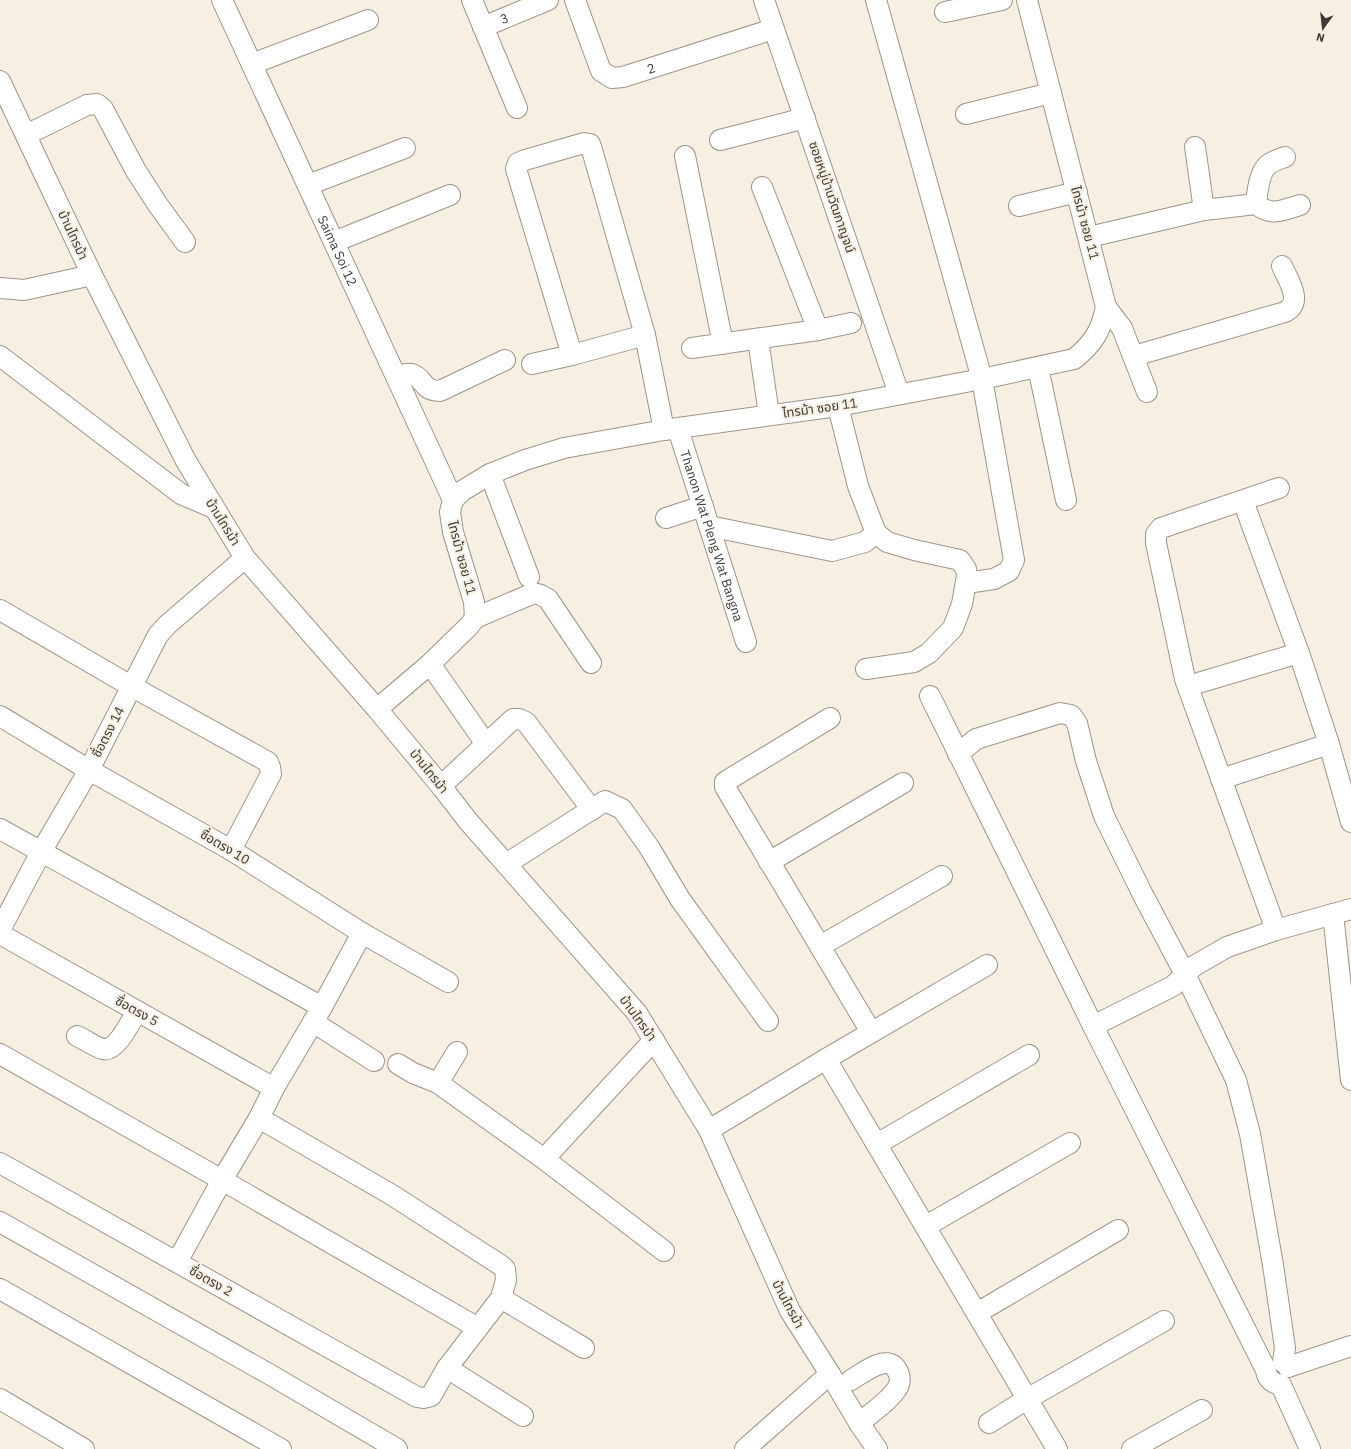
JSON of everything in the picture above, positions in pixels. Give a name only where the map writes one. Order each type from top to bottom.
[{"type":"street","name":"Saima Soi 12","points":[[222,0],[453,500]]},
{"type":"street","points":[[472,0],[517,108]]},
{"type":"street","name":"3","points":[[484,27],[548,0]]},
{"type":"street","name":"2","points":[[575,0],[601,71],[612,78],[623,77],[773,29]]},
{"type":"street","name":"ซอยหมู่บ้านวัฒกาญจน์","points":[[764,0],[899,394]]},
{"type":"street","points":[[876,0],[982,379],[1014,560],[1009,571],[994,579],[966,583]]},
{"type":"street","points":[[945,12],[1002,0]]},
{"type":"street","name":"ไทรม้า ซอย 11","points":[[475,618],[474,602],[453,532],[450,512],[453,500],[462,491],[490,474],[525,460],[564,448],[671,429],[838,406],[982,379],[1074,360],[1086,350],[1098,334],[1103,322],[1106,306],[1027,0]]},
{"type":"street","points":[[252,64],[368,20]]},
{"type":"street","name":"บ้านไทรม้า","points":[[0,81],[92,275],[186,461],[246,558],[377,709],[468,821],[637,1013],[709,1130],[790,1311],[859,1423],[877,1449]]},
{"type":"street","points":[[966,114],[1051,93]]},
{"type":"street","points":[[26,135],[87,105],[97,104],[103,109],[146,188],[185,242]]},
{"type":"street","points":[[720,140],[805,118]]},
{"type":"street","name":"Thanon Wat Pleng Wat Bangna","points":[[572,355],[516,169],[518,163],[525,160],[584,143],[590,144],[592,150],[671,429],[703,506],[746,642]]},
{"type":"street","points":[[1195,147],[1204,210]]},
{"type":"street","points":[[308,186],[405,148]]},
{"type":"street","points":[[685,156],[722,344]]},
{"type":"street","points":[[1256,204],[1257,191],[1261,176],[1267,165],[1285,157]]},
{"type":"street","points":[[762,187],[818,330]]},
{"type":"street","points":[[1019,206],[1077,192]]},
{"type":"street","points":[[334,242],[450,195]]},
{"type":"street","points":[[1089,237],[1204,210],[1256,204],[1263,210],[1274,212],[1300,205]]},
{"type":"street","points":[[1134,356],[1291,309],[1294,302],[1294,294],[1282,266]]},
{"type":"street","points":[[1,289],[24,290],[92,275]]},
{"type":"street","points":[[1106,306],[1122,328],[1148,392]]},
{"type":"street","points":[[692,348],[818,330],[851,323]]},
{"type":"street","points":[[532,364],[644,336]]},
{"type":"street","points":[[758,339],[770,415]]},
{"type":"street","points":[[0,356],[181,494],[214,508]]},
{"type":"street","points":[[396,376],[410,374],[414,375],[419,378],[426,388],[432,391],[440,391],[505,360]]},
{"type":"street","points":[[1038,367],[1066,500]]},
{"type":"street","points":[[838,406],[858,486],[876,533],[887,542],[914,550],[960,560],[966,569],[967,576],[962,604],[953,628],[929,653],[914,662],[866,669]]},
{"type":"street","points":[[490,474],[529,577]]},
{"type":"street","points":[[1276,930],[1188,686],[1156,543],[1156,534],[1161,528],[1279,488]]},
{"type":"street","points":[[1243,501],[1299,653],[1351,822]]},
{"type":"street","points":[[666,518],[703,506]]},
{"type":"street","points":[[709,526],[832,551],[865,542],[876,533]]},
{"type":"street","name":"ซื่อตรง 14","points":[[0,930],[41,852],[89,770],[158,635],[167,625],[246,558]]},
{"type":"street","points":[[377,709],[430,664],[469,626],[475,618],[534,594],[541,595],[548,599],[591,664]]},
{"type":"street","points":[[0,610],[131,686],[268,762],[271,774],[231,850]]},
{"type":"street","points":[[1188,686],[1299,653]]},
{"type":"street","points":[[430,664],[486,744]]},
{"type":"street","points":[[930,696],[1093,1026],[1279,1366]]},
{"type":"street","points":[[958,754],[976,739],[1060,713],[1071,715],[1077,723],[1086,761],[1104,816],[1143,896],[1185,974],[1236,1080],[1250,1134],[1273,1264],[1285,1348],[1279,1366]]},
{"type":"street","name":"ซื่อตรง 10","points":[[0,716],[89,770],[231,850],[362,932],[448,982]]},
{"type":"street","points":[[830,718],[725,782],[725,787],[871,1032]]},
{"type":"street","points":[[441,786],[513,720],[519,719],[526,722],[592,810]]},
{"type":"street","points":[[1221,779],[1328,744]]},
{"type":"street","points":[[769,862],[903,783]]},
{"type":"street","points":[[506,864],[605,801],[622,809],[649,847],[680,899],[768,1021]]},
{"type":"street","points":[[0,828],[317,1014],[374,1061]]},
{"type":"street","points":[[820,946],[942,876]]},
{"type":"street","points":[[1093,1026],[1173,986],[1194,966],[1227,947],[1276,930],[1342,911],[1351,1080]]},
{"type":"street","points":[[177,1262],[362,932]]},
{"type":"street","name":"ซื่อตรง 5","points":[[0,934],[274,1088]]},
{"type":"street","points":[[709,1130],[871,1032],[987,965]]},
{"type":"street","points":[[78,1036],[104,1050],[111,1049],[117,1044],[137,1011]]},
{"type":"street","points":[[544,1159],[654,1040]]},
{"type":"street","points":[[438,1083],[458,1052]]},
{"type":"street","points":[[0,1054],[478,1328]]},
{"type":"street","points":[[877,1144],[1029,1055]]},
{"type":"street","points":[[826,1059],[1057,1449]]},
{"type":"street","points":[[398,1064],[413,1073],[438,1083],[544,1159],[664,1252]]},
{"type":"street","points":[[259,1118],[392,1195],[505,1269],[506,1280],[501,1298],[447,1368],[523,1416]]},
{"type":"street","points":[[926,1226],[1070,1143]]},
{"type":"street","name":"ซื่อตรง 2","points":[[0,1163],[417,1397],[423,1398],[431,1396],[447,1368]]},
{"type":"street","points":[[0,1222],[262,1370],[396,1449]]},
{"type":"street","points":[[977,1313],[1118,1230]]},
{"type":"street","points":[[0,1289],[281,1449]]},
{"type":"street","points":[[501,1298],[584,1348]]},
{"type":"street","points":[[989,1422],[1164,1321]]},
{"type":"street","points":[[1310,1449],[1281,1385],[1271,1380],[1267,1375],[1279,1366],[1351,1346]]},
{"type":"street","points":[[851,1380],[882,1362],[891,1364],[898,1371],[900,1379],[897,1390],[859,1423]]},
{"type":"street","points":[[745,1449],[830,1374]]},
{"type":"street","points":[[0,1399],[84,1449]]},
{"type":"street","points":[[1132,1449],[1202,1410]]}]
